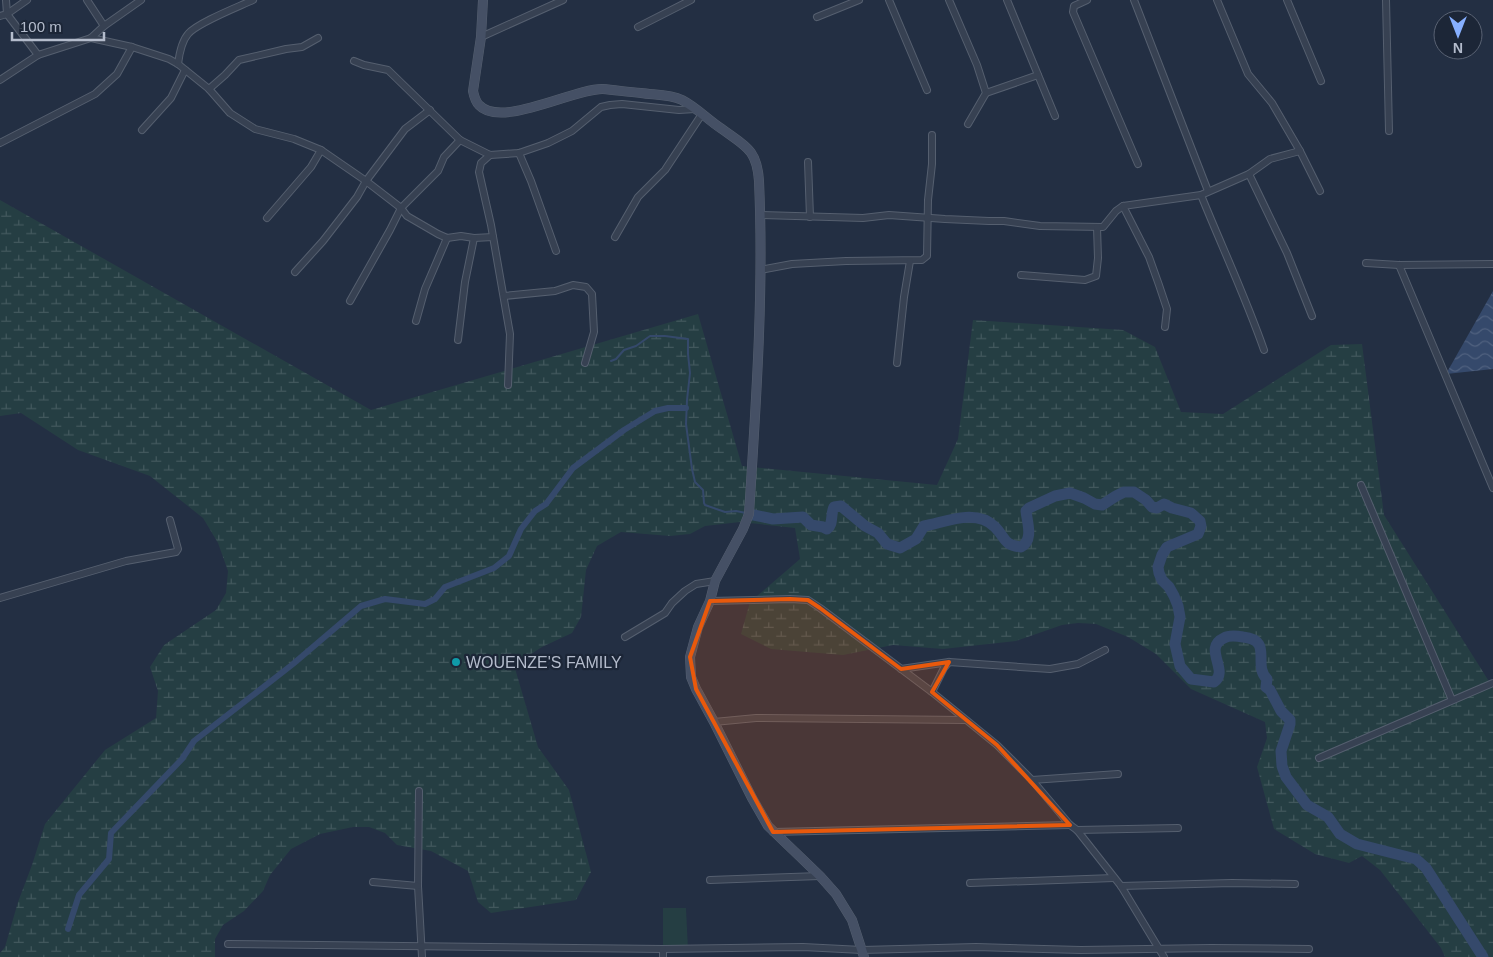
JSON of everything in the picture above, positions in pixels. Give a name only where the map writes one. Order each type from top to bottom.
[{"type":"main road","points":[[484,0],[473,91],[479,106],[486,110],[510,113],[586,91],[602,89],[664,95],[681,100],[699,111],[745,145],[755,157],[758,170],[760,215],[760,270],[755,416],[749,514],[715,581],[710,601],[698,627],[690,657],[691,677],[752,798],[773,832],[820,876],[836,894],[852,920],[863,953]]},
{"type":"street","points":[[6,0],[4,15],[38,55]]},
{"type":"street","points":[[4,15],[27,0]]},
{"type":"street","points":[[87,0],[104,26]]},
{"type":"street","points":[[0,80],[38,55],[91,38],[104,26],[141,0]]},
{"type":"street","points":[[178,64],[180,52],[188,34],[203,23],[253,0]]},
{"type":"street","points":[[542,0],[545,8]]},
{"type":"street","points":[[481,37],[563,0]]},
{"type":"street","points":[[638,27],[690,0]]},
{"type":"street","points":[[817,17],[859,0]]},
{"type":"street","points":[[889,0],[927,90]]},
{"type":"street","points":[[948,0],[977,65],[986,93]]},
{"type":"street","points":[[1007,0],[1055,116]]},
{"type":"street","points":[[1087,0],[1074,6],[1073,12],[1138,164]]},
{"type":"street","points":[[1134,0],[1208,191]]},
{"type":"street","points":[[1217,0],[1248,74],[1272,103],[1300,151],[1320,191]]},
{"type":"street","points":[[1287,0],[1321,81]]},
{"type":"street","points":[[1386,0],[1389,131]]},
{"type":"street","points":[[91,38],[169,58],[209,89],[230,113],[255,129],[294,139],[320,150],[366,181],[400,208],[407,216],[447,238],[493,236]]},
{"type":"street","points":[[209,89],[238,60],[302,47],[318,38]]},
{"type":"street","points":[[0,144],[95,94],[117,74],[132,47]]},
{"type":"street","points":[[354,61],[388,70],[460,140],[490,155],[519,154],[548,143],[572,131],[601,107],[622,104],[699,111],[664,170],[638,197],[615,236]]},
{"type":"street","points":[[142,130],[171,98],[185,70]]},
{"type":"street","points":[[968,124],[986,93],[1038,75]]},
{"type":"street","points":[[295,272],[323,241],[357,197],[366,181],[405,129],[430,110]]},
{"type":"street","points":[[760,270],[801,264],[862,260],[922,260],[927,256],[932,135]]},
{"type":"street","points":[[350,301],[390,230],[400,208],[438,171],[444,157],[460,140]]},
{"type":"street","points":[[267,218],[311,167],[320,150]]},
{"type":"street","points":[[760,215],[864,218],[889,215],[929,217],[945,220],[1004,220],[1040,226],[1103,227],[1116,211],[1123,206],[1200,195],[1250,174],[1270,159],[1300,151]]},
{"type":"street","points":[[519,154],[531,181],[556,251]]},
{"type":"street","points":[[490,155],[481,163],[480,172],[510,334],[508,385]]},
{"type":"street","points":[[808,162],[810,217]]},
{"type":"street","points":[[1250,174],[1287,253],[1312,316]]},
{"type":"street","points":[[1200,195],[1254,320],[1264,350]]},
{"type":"street","points":[[1123,206],[1149,257],[1157,278],[1167,309],[1165,326]]},
{"type":"street","points":[[1021,275],[1086,280],[1096,276],[1098,258],[1097,227]]},
{"type":"street","points":[[416,321],[425,289],[447,238]]},
{"type":"street","points":[[458,340],[465,282],[474,238]]},
{"type":"street","points":[[897,364],[910,260]]},
{"type":"street","points":[[1366,263],[1399,265],[1493,264]]},
{"type":"street","points":[[1399,265],[1493,488]]},
{"type":"street","points":[[504,296],[555,291],[573,285],[586,287],[592,294],[594,332],[585,363]]},
{"type":"street","points":[[1361,485],[1452,700]]},
{"type":"street","points":[[0,598],[126,561],[176,552],[178,549],[170,520]]},
{"type":"street","points":[[625,637],[665,613],[672,602],[684,591],[696,584],[715,581]]},
{"type":"street","points":[[710,601],[808,600],[932,692],[997,745],[1032,780],[1070,825],[1077,830],[1121,886],[1164,957]]},
{"type":"street","points":[[901,669],[949,662],[1050,669],[1078,664],[1105,650]]},
{"type":"street","points":[[932,692],[949,662]]},
{"type":"street","points":[[1319,758],[1493,683]]},
{"type":"street","points":[[714,722],[756,718],[965,720]]},
{"type":"street","points":[[1032,780],[1118,774]]},
{"type":"street","points":[[419,791],[418,886],[422,957]]},
{"type":"street","points":[[773,832],[1070,825]]},
{"type":"street","points":[[1077,830],[1178,828]]},
{"type":"street","points":[[710,880],[820,876]]},
{"type":"street","points":[[970,883],[1114,878]]},
{"type":"street","points":[[373,882],[418,886]]},
{"type":"street","points":[[1121,886],[1232,883],[1295,884]]},
{"type":"street","points":[[228,944],[663,949],[803,947],[863,953],[976,947],[1080,950],[1309,949]]},
{"type":"street","points":[[663,949],[663,957]]},
{"type":"highlighted area","points":[[790,599],[808,600],[901,669],[949,662],[932,692],[997,745],[1070,825],[773,832],[696,689],[690,657],[710,601]]},
{"type":"green space","points":[[0,200],[371,410],[698,314],[742,466],[937,485],[958,439],[973,320],[1123,330],[1155,347],[1181,412],[1223,414],[1331,345],[1362,344],[1384,515],[1493,685],[1493,957],[1445,957],[1441,948],[1380,870],[1362,856],[1349,863],[1315,854],[1274,829],[1257,767],[1267,738],[1265,722],[1191,689],[1156,654],[1128,637],[1096,624],[1078,623],[1062,625],[1016,641],[943,649],[893,645],[843,655],[771,649],[741,634],[750,602],[800,559],[795,528],[740,522],[705,526],[690,534],[670,536],[621,532],[597,546],[586,570],[581,617],[572,633],[542,647],[514,665],[538,747],[569,790],[591,872],[576,900],[491,913],[478,902],[468,871],[431,851],[397,845],[385,833],[369,827],[353,827],[320,834],[291,849],[270,875],[263,891],[244,911],[223,925],[215,939],[215,957],[0,957],[0,953],[5,947],[18,902],[45,824],[105,750],[156,718],[158,691],[150,667],[164,645],[216,610],[226,593],[228,571],[218,543],[203,518],[150,476],[78,450],[21,413],[0,416]]},
{"type":"green space","points":[[663,908],[686,908],[688,949],[663,949]]},
{"type":"water","points":[[1493,291],[1493,369],[1446,374]]},
{"type":"waterway","points":[[611,361],[616,359],[624,350],[636,346],[650,336],[688,339],[690,373],[686,424],[695,482],[703,490],[705,505],[725,512],[736,511],[746,513]]},
{"type":"waterway","points":[[68,929],[79,895],[109,859],[111,833],[182,759],[194,741],[293,664],[361,606],[385,599],[425,604],[435,599],[445,587],[494,568],[509,556],[521,529],[535,511],[546,504],[573,468],[624,430],[655,411],[668,408],[686,408]]},
{"type":"waterway","points":[[749,514],[773,519],[803,517],[811,525],[827,529],[830,525],[834,507],[841,506],[865,526],[878,533],[887,544],[900,548],[916,539],[924,526],[970,517],[987,521],[999,531],[1008,543],[1021,547],[1025,544],[1029,535],[1026,511],[1055,496],[1070,493],[1095,504],[1102,505],[1124,492],[1134,492],[1146,500],[1152,507],[1157,508],[1164,504],[1191,513],[1200,521],[1201,526],[1198,534],[1167,547],[1158,567],[1162,580],[1169,587],[1178,606],[1180,617],[1175,644],[1180,666],[1191,679],[1214,682],[1219,672],[1215,653],[1218,642],[1226,637],[1233,636],[1252,639],[1258,643],[1261,654],[1261,667],[1267,679],[1266,687],[1270,690],[1281,711],[1290,720],[1281,751],[1282,766],[1286,777],[1307,805],[1328,817],[1340,834],[1357,844],[1416,859],[1426,868],[1483,957]]},
{"type":"place","name":"WOUENZE'S FAMILY","points":[[456,662]]}]
